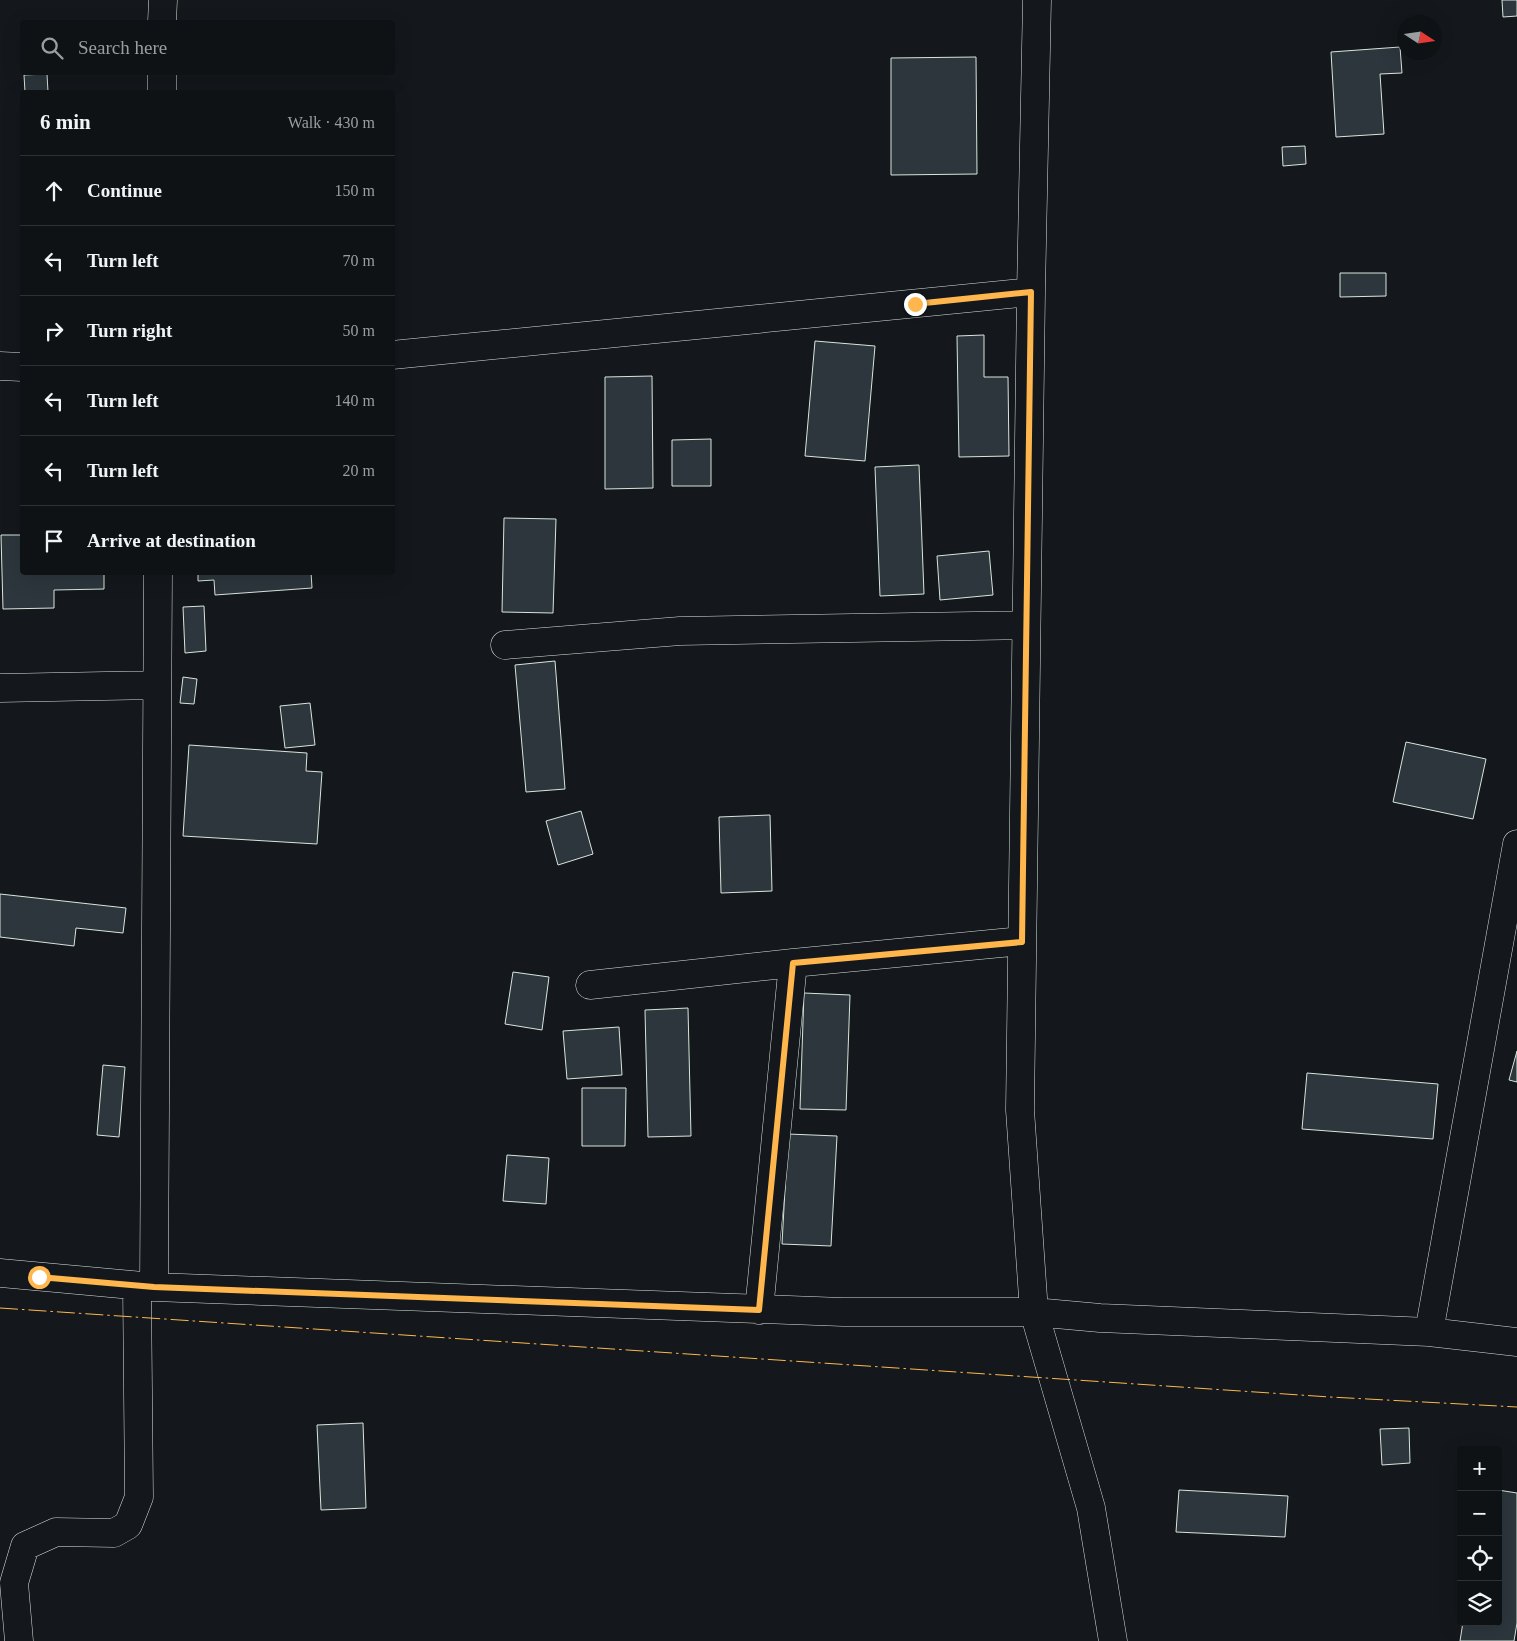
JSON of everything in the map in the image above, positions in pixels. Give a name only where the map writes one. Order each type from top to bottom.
[{"type":"street","points":[[162,20],[163,0]]},
{"type":"street","points":[[1037,0],[1031,292],[1020,1110],[1034,1312],[1091,1508],[1113,1641]]},
{"type":"street","points":[[162,75],[162,90]]},
{"type":"street","points":[[395,355],[1031,292]]},
{"type":"street","points":[[0,366],[20,367]]},
{"type":"street","points":[[19,1641],[14,1583],[25,1546],[56,1532],[114,1533],[128,1525],[139,1497],[146,1286],[158,575]]},
{"type":"street","points":[[505,645],[680,631],[1026,625]]},
{"type":"street","points":[[0,688],[157,685]]},
{"type":"street","points":[[1429,1332],[1517,844]]},
{"type":"street","points":[[590,985],[793,963],[1022,942]]},
{"type":"street","points":[[759,1310],[793,963]]},
{"type":"street","points":[[0,1273],[146,1286],[759,1310],[1034,1312],[1100,1318],[1429,1332],[1517,1342]]},
{"type":"building","points":[[1502,0],[1517,0],[1517,16],[1503,17]]},
{"type":"building","points":[[1397,47],[1397,60],[1401,60],[1402,73],[1380,74],[1384,134],[1336,137],[1331,52]]},
{"type":"building","points":[[976,57],[977,174],[891,175],[891,58]]},
{"type":"building","points":[[24,75],[47,75],[48,90],[25,90]]},
{"type":"building","points":[[1305,146],[1306,164],[1283,166],[1282,147]]},
{"type":"building","points":[[1340,273],[1386,273],[1386,296],[1340,297]]},
{"type":"building","points":[[984,335],[984,377],[1008,377],[1009,456],[959,457],[957,336]]},
{"type":"building","points":[[815,341],[875,346],[865,461],[805,456]]},
{"type":"building","points":[[652,376],[653,488],[605,489],[605,377]]},
{"type":"building","points":[[711,439],[711,486],[672,486],[672,440]]},
{"type":"building","points":[[919,465],[924,594],[880,596],[875,467]]},
{"type":"building","points":[[504,518],[556,519],[553,613],[502,612]]},
{"type":"building","points":[[1,535],[20,535],[20,575],[104,575],[104,589],[54,590],[54,608],[3,609]]},
{"type":"building","points":[[989,551],[993,595],[940,600],[937,556]]},
{"type":"building","points":[[198,575],[311,575],[312,588],[215,595],[214,580],[198,581]]},
{"type":"building","points":[[204,606],[206,651],[185,653],[183,607]]},
{"type":"building","points":[[555,661],[565,789],[526,792],[515,665]]},
{"type":"building","points":[[183,677],[197,679],[194,704],[180,703]]},
{"type":"building","points":[[310,703],[315,745],[285,748],[280,706]]},
{"type":"building","points":[[1406,742],[1486,759],[1473,819],[1393,802]]},
{"type":"building","points":[[189,745],[307,753],[306,771],[322,772],[317,844],[183,836]]},
{"type":"building","points":[[581,811],[593,854],[558,865],[546,821]]},
{"type":"building","points":[[770,815],[772,891],[721,893],[719,817]]},
{"type":"building","points":[[0,894],[126,908],[123,933],[76,928],[74,946],[0,937]]},
{"type":"building","points":[[513,972],[549,977],[542,1030],[505,1024]]},
{"type":"building","points":[[804,993],[850,995],[846,1110],[800,1109]]},
{"type":"building","points":[[688,1008],[691,1136],[648,1137],[645,1010]]},
{"type":"building","points":[[619,1027],[622,1075],[567,1079],[563,1031]]},
{"type":"building","points":[[1517,1051],[1517,1082],[1509,1080]]},
{"type":"building","points":[[103,1065],[125,1067],[119,1137],[97,1135]]},
{"type":"building","points":[[1307,1073],[1438,1084],[1433,1139],[1302,1129]]},
{"type":"building","points":[[582,1088],[626,1088],[625,1146],[582,1146]]},
{"type":"building","points":[[788,1134],[837,1136],[831,1246],[782,1244]]},
{"type":"building","points":[[507,1155],[549,1158],[546,1204],[503,1201]]},
{"type":"building","points":[[363,1423],[366,1508],[321,1510],[317,1425]]},
{"type":"building","points":[[1409,1428],[1410,1463],[1382,1465],[1380,1429]]},
{"type":"building","points":[[1179,1490],[1288,1496],[1285,1537],[1176,1532]]},
{"type":"building","points":[[1502,1491],[1517,1493],[1517,1623],[1514,1641],[1460,1641],[1462,1626],[1502,1626]]},
{"type":"power","points":[[0,1308],[1330,1397],[1517,1407]]},
{"type":"route","points":[[39,1277],[154,1287],[759,1310],[793,963],[1022,942],[1031,292],[915,304]]}]
